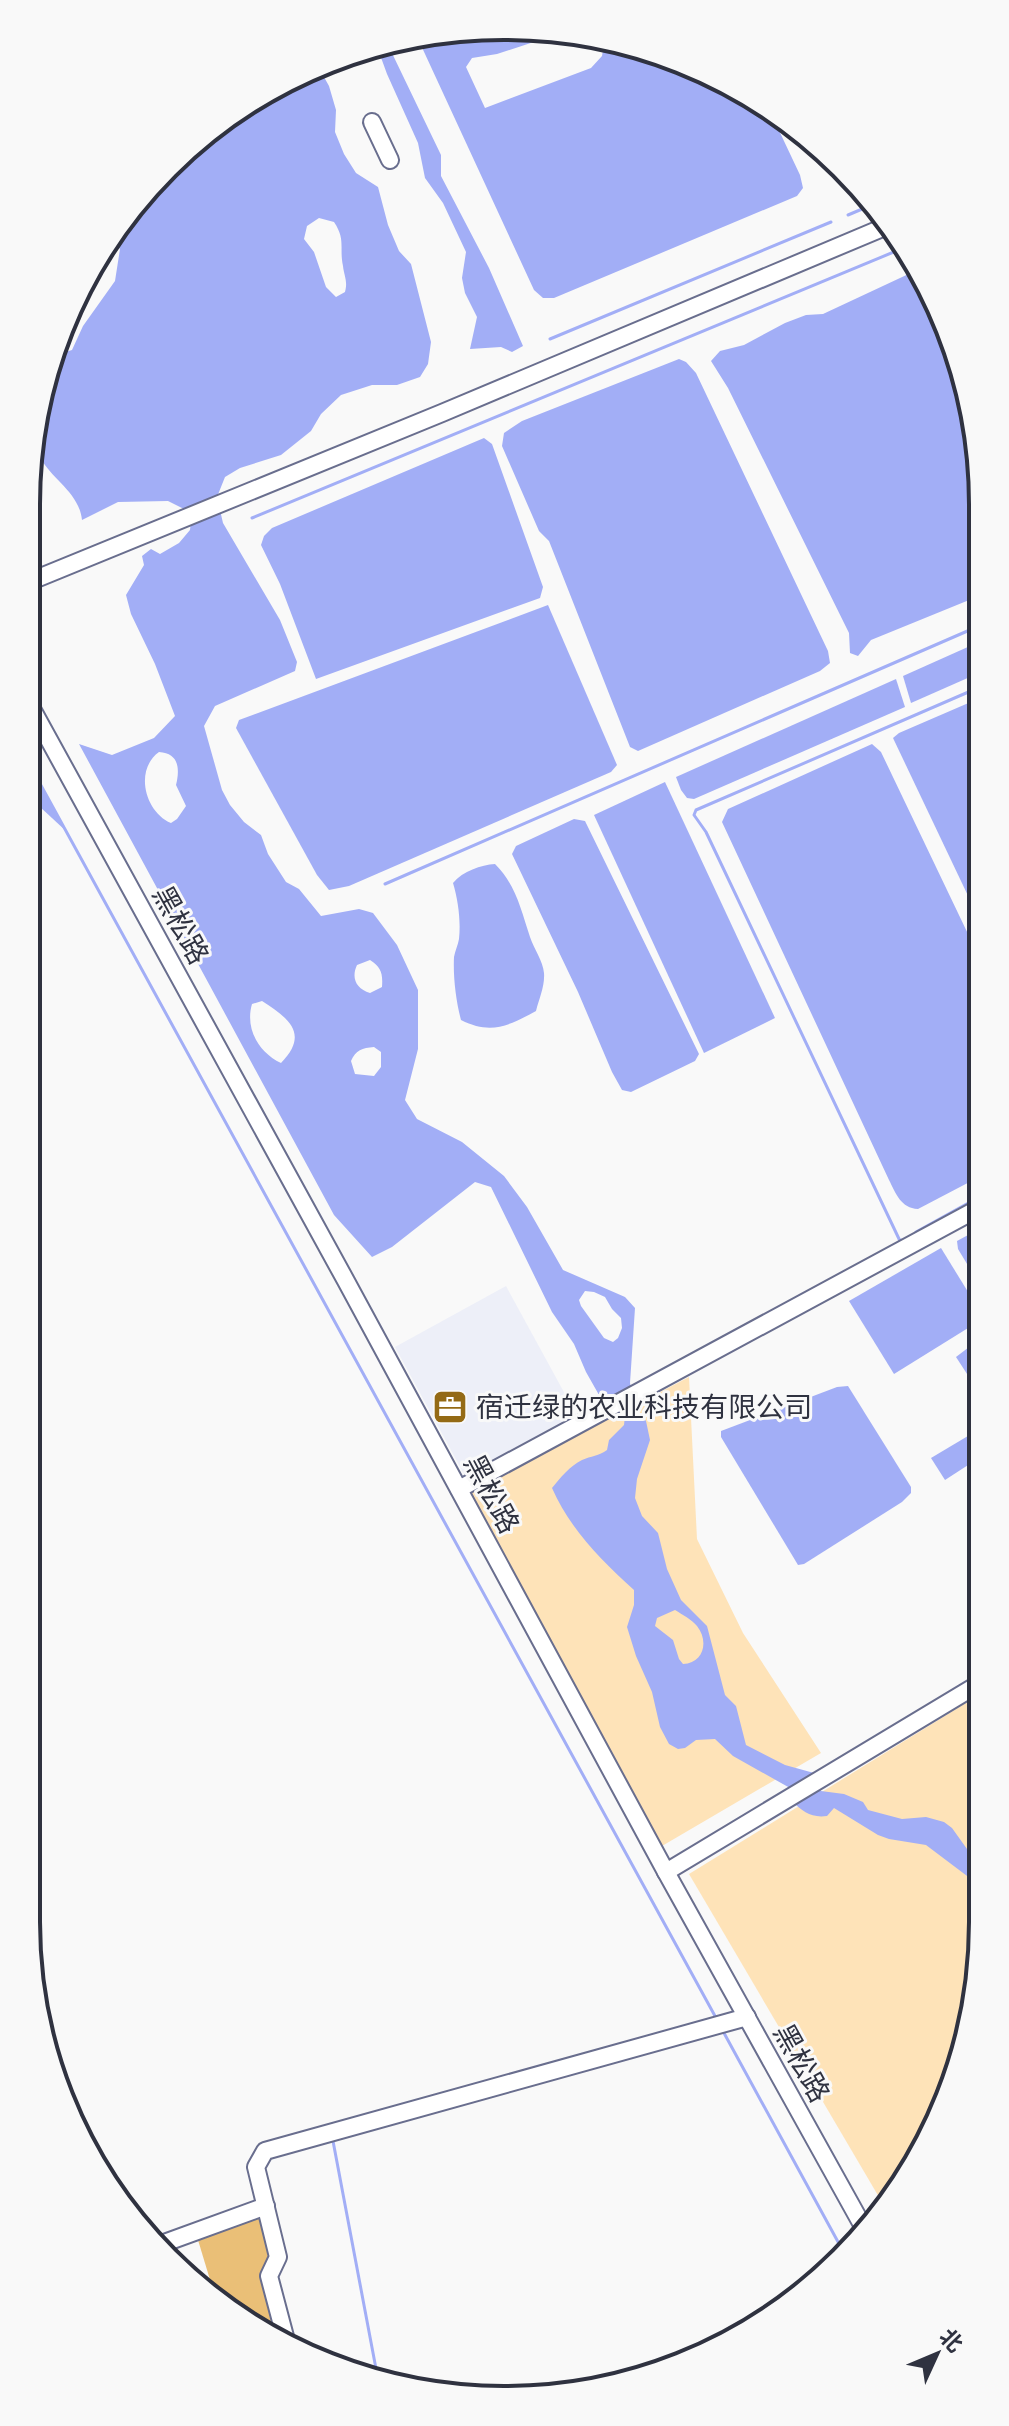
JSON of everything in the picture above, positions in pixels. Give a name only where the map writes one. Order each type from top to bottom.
[{"type":"street","points":[[372,122],[390,160]]},
{"type":"street","points":[[40,577],[879,230]]},
{"type":"street","name":"黑松路","points":[[40,724],[666,1872],[860,2221]]},
{"type":"street","points":[[459,1489],[969,1213]]},
{"type":"street","points":[[666,1872],[969,1690]]},
{"type":"street","points":[[283,2330],[269,2276],[278,2257],[256,2167],[265,2151],[747,2017]]},
{"type":"street","points":[[168,2242],[266,2206]]},
{"type":"shaded area","points":[[506,1286],[577,1416],[465,1476],[395,1347]]},
{"type":"shaded area","points":[[689,1377],[697,1539],[743,1633],[821,1753],[662,1846],[470,1497],[474,1489]]},
{"type":"shaded area","points":[[969,1701],[969,1922],[960,2012],[934,2099],[907,2154],[879,2196],[689,1874]]},
{"type":"shaded area","points":[[259,2215],[270,2256],[278,2327],[210,2281],[198,2240]]},
{"type":"water","points":[[474,41],[536,41],[497,54],[472,58],[466,67],[485,108],[591,68],[603,51],[682,75],[737,102],[779,130],[800,175],[803,188],[797,196],[554,298],[543,298],[534,290],[422,48]]},
{"type":"water","points":[[392,54],[441,155],[441,176],[489,268],[523,346],[512,352],[501,347],[470,349],[477,317],[465,293],[462,278],[466,252],[443,203],[425,178],[418,143],[381,57]]},
{"type":"water","points":[[324,77],[336,110],[335,132],[344,154],[356,173],[378,187],[399,251],[411,264],[431,342],[428,364],[420,377],[397,385],[372,385],[341,395],[321,414],[311,431],[281,455],[240,468],[225,477],[217,497],[223,523],[280,620],[297,662],[295,671],[215,706],[204,726],[222,790],[244,822],[261,835],[268,854],[286,882],[299,889],[321,916],[359,909],[373,913],[397,945],[418,990],[418,1049],[405,1100],[417,1119],[462,1142],[504,1176],[527,1207],[563,1270],[625,1297],[635,1308],[630,1383],[636,1410],[646,1421],[650,1440],[637,1479],[635,1498],[642,1516],[658,1533],[667,1569],[681,1600],[707,1626],[725,1695],[736,1706],[746,1745],[785,1765],[814,1773],[790,1788],[733,1756],[715,1739],[696,1740],[678,1749],[669,1744],[660,1727],[652,1692],[627,1627],[634,1605],[634,1590],[587,1543],[552,1488],[578,1463],[607,1450],[609,1440],[624,1425],[625,1416],[613,1402],[603,1402],[574,1344],[552,1312],[491,1187],[475,1182],[392,1247],[372,1257],[334,1215],[79,744],[112,755],[154,738],[175,716],[131,614],[126,595],[144,565],[142,556],[151,549],[160,554],[179,543],[190,530],[191,521],[184,509],[168,501],[118,502],[82,520],[71,494],[42,461],[49,414],[66,352],[72,350],[83,326],[115,281],[118,246],[155,198],[198,155],[246,118]],"holes":[[[319,218],[334,222],[341,239],[346,285],[345,292],[336,297],[326,287],[314,252],[304,239],[307,226]],[[159,752],[171,755],[176,763],[176,785],[186,806],[171,823],[162,818],[149,800],[145,779],[151,760]],[[370,960],[377,965],[382,987],[370,993],[361,989],[355,979],[357,965]],[[262,1001],[281,1014],[292,1028],[294,1044],[281,1063],[266,1053],[255,1038],[250,1022],[252,1004]],[[374,1047],[381,1052],[381,1067],[374,1076],[355,1074],[351,1061],[357,1052]],[[585,1291],[605,1297],[621,1318],[622,1328],[618,1338],[613,1342],[604,1338],[579,1300]],[[675,1610],[695,1624],[703,1638],[702,1650],[696,1660],[683,1664],[673,1640],[655,1626],[657,1618]]]},
{"type":"water","points":[[908,274],[944,355],[965,444],[969,504],[969,600],[871,640],[858,656],[850,653],[849,633],[728,388],[711,361],[720,351],[744,345],[785,323],[806,315],[823,314]]},
{"type":"water","points":[[679,359],[696,373],[828,651],[830,663],[820,671],[638,751],[630,747],[549,541],[539,531],[502,446],[504,433],[522,421]]},
{"type":"water","points":[[484,438],[492,444],[543,587],[540,598],[316,679],[280,584],[261,545],[264,536],[272,528]]},
{"type":"water","points":[[548,605],[617,765],[611,772],[349,886],[329,890],[317,875],[236,728],[239,720]]},
{"type":"water","points":[[969,646],[969,677],[911,703],[903,676]]},
{"type":"water","points":[[896,679],[905,707],[694,799],[687,798],[681,790],[676,777]]},
{"type":"water","points":[[969,703],[969,898],[893,738]]},
{"type":"water","points":[[872,744],[881,752],[969,936],[969,1182],[918,1209],[903,1203],[894,1190],[722,822],[728,809]]},
{"type":"water","points":[[665,782],[775,1018],[704,1053],[594,815]]},
{"type":"water","points":[[40,784],[66,831],[40,807]]},
{"type":"water","points":[[574,819],[585,821],[699,1054],[695,1061],[631,1092],[622,1090],[612,1072],[578,992],[512,854],[516,846]]},
{"type":"water","points":[[495,864],[517,898],[542,964],[544,978],[536,1011],[491,1028],[461,1020],[455,989],[454,957],[459,939],[459,917],[453,883],[472,869]]},
{"type":"water","points":[[969,1234],[969,1267],[958,1249],[957,1241]]},
{"type":"water","points":[[941,1248],[969,1294],[969,1327],[894,1374],[849,1301]]},
{"type":"water","points":[[969,1347],[969,1377],[956,1357]]},
{"type":"water","points":[[848,1386],[911,1487],[911,1493],[902,1502],[798,1565],[721,1437],[721,1431],[837,1387]]},
{"type":"water","points":[[969,1435],[969,1464],[945,1480],[931,1458]]},
{"type":"water","points":[[814,1787],[863,1802],[868,1810],[902,1819],[926,1817],[944,1822],[969,1850],[969,1877],[926,1845],[878,1835],[834,1808],[827,1816],[812,1815],[792,1801]]},
{"type":"waterway","points":[[848,215],[863,209]]},
{"type":"waterway","points":[[550,339],[831,222]]},
{"type":"waterway","points":[[252,518],[895,252]]},
{"type":"waterway","points":[[385,884],[969,630]]},
{"type":"waterway","points":[[901,1240],[706,832],[694,815],[696,810],[969,692]]},
{"type":"waterway","points":[[40,784],[715,2016]]},
{"type":"waterway","points":[[916,1232],[969,1203]]},
{"type":"waterway","points":[[724,2033],[839,2244]]},
{"type":"waterway","points":[[333,2141],[376,2367]]},
{"type":"place","name":"宿迁绿的农业科技有限公司","points":[[450,1407]]}]
